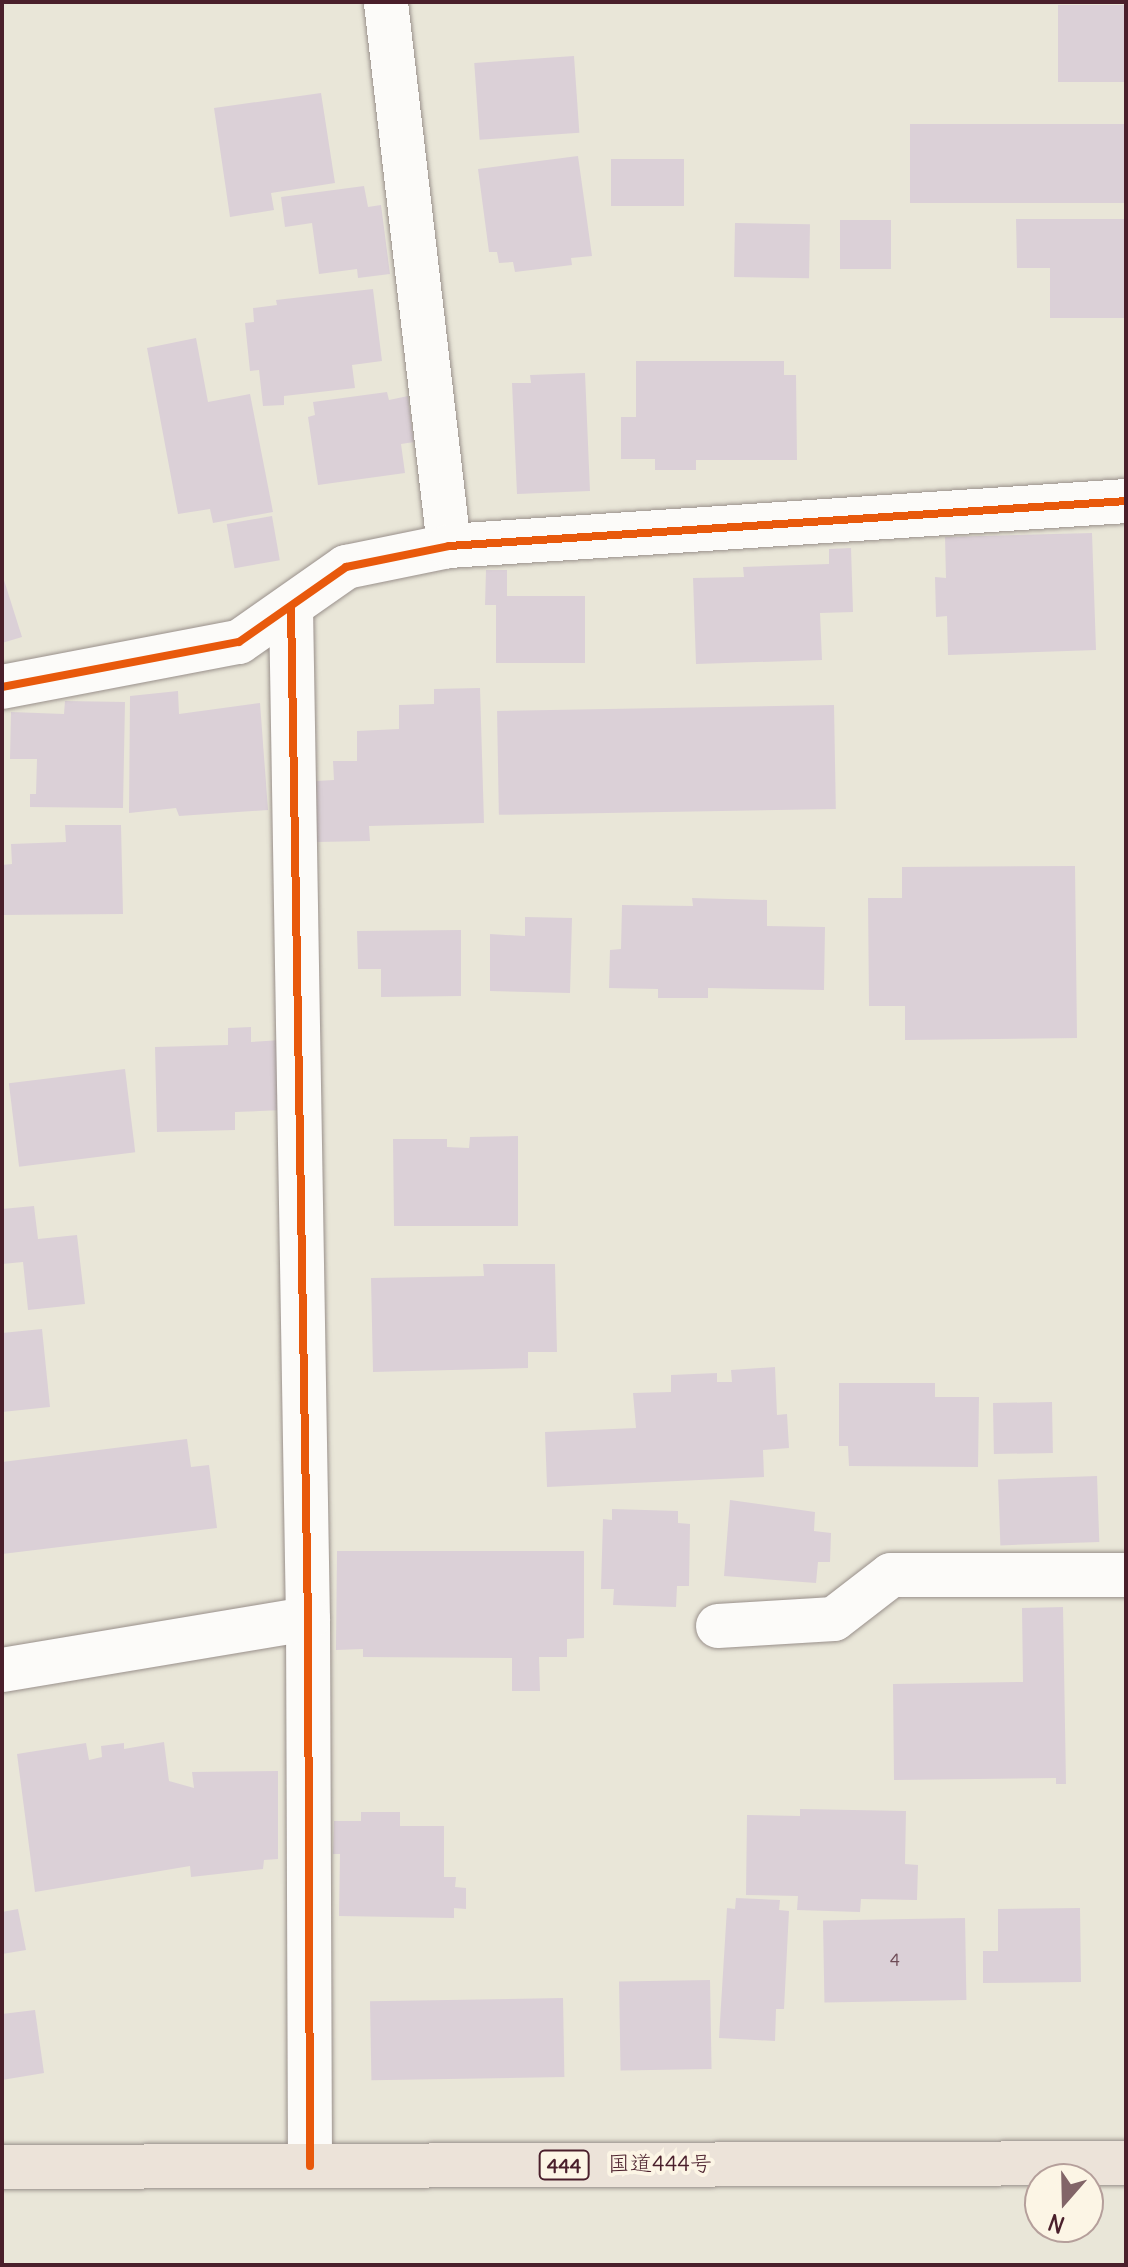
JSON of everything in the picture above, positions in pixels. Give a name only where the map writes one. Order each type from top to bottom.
[{"type":"highway","name":"国道444号","points":[[2,2167],[1126,2163]]},
{"type":"street","points":[[386,3],[449,546]]},
{"type":"street","points":[[2,687],[239,642],[346,567],[449,546],[1126,501]]},
{"type":"street","points":[[291,607],[308,1619],[310,2166]]},
{"type":"street","points":[[718,1626],[834,1619],[891,1575],[1126,1575]]},
{"type":"street","points":[[2,1670],[308,1619]]},
{"type":"building","points":[[1058,5],[1126,5],[1126,82],[1058,82]]},
{"type":"building","points":[[574,56],[579,133],[480,140],[474,63]]},
{"type":"building","points":[[321,93],[335,183],[271,193],[274,210],[230,217],[214,108]]},
{"type":"building","points":[[910,124],[1126,124],[1126,203],[910,203]]},
{"type":"building","points":[[578,156],[592,256],[571,258],[572,265],[515,272],[513,262],[499,263],[497,252],[489,252],[478,169]]},
{"type":"building","points":[[611,159],[684,159],[684,206],[611,206]]},
{"type":"building","points":[[364,186],[368,207],[381,205],[390,274],[358,278],[357,269],[319,274],[312,223],[285,227],[281,197]]},
{"type":"building","points":[[1016,219],[1126,219],[1126,318],[1050,318],[1050,268],[1017,268]]},
{"type":"building","points":[[840,220],[891,220],[891,269],[840,269]]},
{"type":"building","points":[[735,223],[810,224],[809,278],[734,277]]},
{"type":"building","points":[[373,289],[382,361],[352,365],[355,388],[284,396],[284,405],[263,406],[259,370],[250,371],[245,323],[254,322],[253,308],[277,305],[276,300]]},
{"type":"building","points":[[196,338],[208,402],[250,394],[273,512],[213,523],[210,509],[178,514],[147,348]]},
{"type":"building","points":[[636,361],[784,361],[784,375],[796,375],[797,460],[696,460],[696,470],[655,470],[655,459],[621,459],[621,417],[636,417]]},
{"type":"building","points":[[585,373],[590,491],[517,494],[512,383],[531,383],[530,375]]},
{"type":"building","points":[[387,392],[389,400],[408,396],[414,442],[401,444],[405,473],[318,485],[308,417],[315,415],[313,402]]},
{"type":"building","points":[[272,516],[280,560],[235,568],[227,524]]},
{"type":"building","points":[[1092,533],[1096,650],[948,655],[947,616],[936,617],[935,577],[946,578],[945,537]]},
{"type":"building","points":[[851,548],[853,612],[820,613],[822,660],[696,664],[693,578],[744,577],[743,567],[829,564],[829,549]]},
{"type":"building","points":[[486,570],[507,570],[507,596],[585,596],[585,663],[496,663],[496,605],[485,605]]},
{"type":"building","points":[[2,578],[22,637],[2,643]]},
{"type":"building","points":[[480,688],[484,823],[369,826],[370,841],[317,842],[316,781],[334,780],[333,761],[357,761],[357,731],[399,729],[399,705],[434,704],[434,689]]},
{"type":"building","points":[[178,691],[179,714],[260,703],[268,810],[179,816],[176,808],[129,813],[130,696]]},
{"type":"building","points":[[65,701],[125,702],[123,808],[30,807],[30,794],[36,794],[37,759],[10,759],[11,712],[64,714]]},
{"type":"building","points":[[834,705],[836,809],[499,815],[497,711]]},
{"type":"building","points":[[65,825],[121,825],[123,914],[2,915],[2,865],[12,864],[11,844],[66,842]]},
{"type":"building","points":[[1075,866],[1077,1038],[905,1040],[905,1006],[869,1006],[868,898],[902,898],[902,867]]},
{"type":"building","points":[[692,898],[767,900],[767,926],[825,927],[824,990],[708,988],[708,998],[658,998],[658,989],[609,988],[610,950],[621,949],[622,905],[693,906]]},
{"type":"building","points":[[525,917],[572,918],[570,993],[490,991],[490,934],[525,936]]},
{"type":"building","points":[[461,930],[461,996],[381,997],[381,969],[358,969],[357,931]]},
{"type":"building","points":[[251,1027],[251,1042],[282,1040],[283,1110],[235,1112],[235,1130],[157,1132],[155,1047],[228,1045],[228,1028]]},
{"type":"building","points":[[125,1069],[135,1152],[19,1167],[9,1083]]},
{"type":"building","points":[[518,1136],[518,1226],[394,1226],[393,1139],[447,1139],[447,1147],[469,1148],[470,1137]]},
{"type":"building","points":[[34,1206],[38,1239],[77,1235],[85,1304],[28,1310],[23,1262],[2,1264],[2,1209]]},
{"type":"building","points":[[483,1264],[555,1264],[557,1352],[528,1352],[528,1368],[373,1372],[371,1278],[484,1276]]},
{"type":"building","points":[[42,1329],[50,1407],[2,1412],[2,1333]]},
{"type":"building","points":[[775,1367],[777,1415],[787,1414],[789,1448],[763,1450],[764,1477],[547,1487],[545,1432],[636,1428],[633,1393],[671,1392],[671,1375],[717,1373],[717,1382],[732,1382],[731,1370]]},
{"type":"building","points":[[839,1383],[935,1383],[935,1397],[979,1397],[978,1467],[849,1466],[848,1446],[839,1446]]},
{"type":"building","points":[[1052,1402],[1053,1453],[994,1454],[993,1403]]},
{"type":"building","points":[[187,1439],[191,1467],[209,1465],[217,1528],[2,1554],[2,1462]]},
{"type":"building","points":[[1097,1476],[1099,1542],[1000,1545],[998,1479]]},
{"type":"building","points":[[730,1500],[815,1512],[814,1531],[831,1533],[830,1562],[818,1562],[816,1583],[724,1576]]},
{"type":"building","points":[[612,1509],[678,1511],[678,1523],[690,1524],[689,1586],[677,1586],[676,1607],[613,1605],[614,1589],[601,1589],[603,1519],[612,1520]]},
{"type":"building","points":[[337,1551],[584,1551],[584,1638],[567,1639],[567,1657],[539,1657],[540,1691],[512,1691],[512,1658],[363,1657],[363,1649],[336,1650]]},
{"type":"building","points":[[1063,1607],[1066,1784],[1056,1784],[1056,1778],[894,1780],[893,1684],[1023,1682],[1022,1608]]},
{"type":"building","points":[[164,1742],[169,1781],[194,1788],[192,1772],[278,1771],[278,1859],[264,1860],[263,1869],[191,1877],[190,1866],[35,1892],[17,1754],[86,1743],[89,1760],[102,1757],[101,1746],[124,1743],[124,1749]]},
{"type":"building","points":[[800,1809],[906,1811],[905,1864],[918,1865],[917,1900],[861,1899],[860,1912],[797,1910],[798,1896],[746,1895],[747,1815],[800,1816]]},
{"type":"building","points":[[361,1812],[400,1812],[400,1826],[444,1826],[444,1877],[456,1877],[455,1887],[466,1888],[466,1909],[454,1908],[454,1918],[339,1916],[340,1854],[333,1854],[334,1821],[361,1821]]},
{"type":"building","points":[[736,1898],[780,1900],[779,1910],[789,1911],[784,2009],[776,2009],[775,2041],[719,2038],[727,1908],[735,1909]]},
{"type":"building","points":[[1080,1908],[1081,1982],[983,1983],[983,1951],[998,1951],[998,1909]]},
{"type":"building","points":[[18,1909],[26,1950],[2,1954],[2,1912]]},
{"type":"building","points":[[965,1918],[966,2000],[824,2002],[823,1920]]},
{"type":"building","points":[[710,1980],[712,2069],[621,2071],[619,1982]]},
{"type":"building","points":[[563,1998],[564,2077],[371,2080],[370,2001]]},
{"type":"building","points":[[35,2010],[44,2073],[2,2080],[2,2014]]},
{"type":"cycle path","points":[[2,687],[239,642],[346,567],[449,546],[1126,501]]},
{"type":"cycle path","points":[[291,607],[308,1619],[310,2166]]}]
